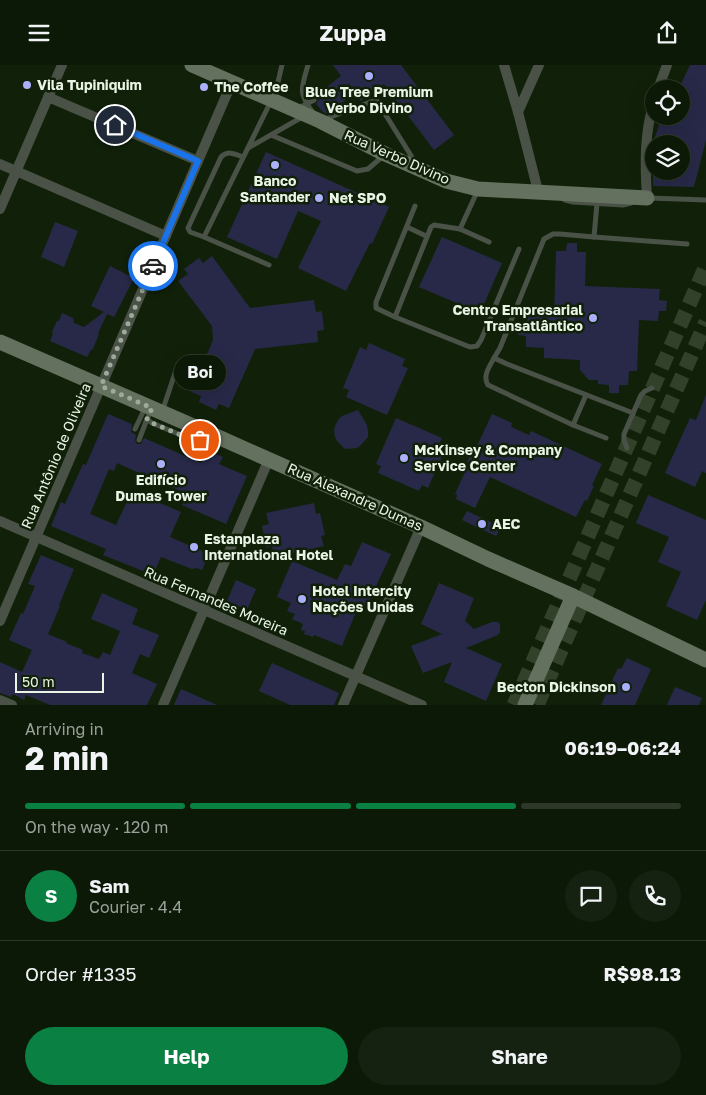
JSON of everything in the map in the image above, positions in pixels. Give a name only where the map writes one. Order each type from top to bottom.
[{"type":"street","points":[[0,209],[62,65]]},
{"type":"street","name":"Rua Verbo Divino","points":[[192,65],[307,112],[385,154],[446,181],[478,189],[647,198]]},
{"type":"street","points":[[504,65],[544,192]]},
{"type":"street","points":[[518,112],[539,65]]},
{"type":"street","points":[[661,80],[667,65]]},
{"type":"street","name":"Rua Antônio de Oliveira","points":[[0,621],[232,82]]},
{"type":"street","points":[[48,97],[198,161]]},
{"type":"street","points":[[647,198],[648,125]]},
{"type":"street","points":[[0,163],[166,236]]},
{"type":"street","name":"Rua Alexandre Dumas","points":[[0,342],[101,386],[152,411],[209,433],[421,527],[573,596],[706,660]]},
{"type":"street","points":[[163,705],[269,459]]},
{"type":"street","name":"Rua Fernandes Moreira","points":[[0,521],[422,705]]},
{"type":"street","points":[[343,705],[421,527]]},
{"type":"street","points":[[525,705],[573,596]]},
{"type":"street","points":[[0,700],[12,705]]},
{"type":"lane","points":[[204,237],[272,99],[282,65]]},
{"type":"lane","points":[[307,112],[301,90],[308,65]]},
{"type":"lane","points":[[307,112],[314,100]]},
{"type":"lane","points":[[248,148],[307,112],[377,101],[419,169]]},
{"type":"lane","points":[[271,135],[357,171],[368,169],[385,154]]},
{"type":"lane","points":[[243,157],[230,152],[225,153],[221,157],[188,228],[190,232],[269,265]]},
{"type":"lane","points":[[460,229],[478,189]]},
{"type":"lane","points":[[544,192],[573,203],[623,205],[647,198]]},
{"type":"lane","name":"Rua Verbo Divino","points":[[647,198],[706,200]]},
{"type":"lane","points":[[594,237],[597,203]]},
{"type":"lane","points":[[415,206],[376,302],[376,308],[395,317],[470,347],[477,345],[481,340],[519,249]]},
{"type":"lane","points":[[395,317],[431,227],[434,225],[460,229],[489,242]]},
{"type":"lane","points":[[407,227],[426,236]]},
{"type":"lane","points":[[606,438],[488,385],[486,377],[500,349],[544,239],[553,234],[560,234],[687,243]]},
{"type":"lane","points":[[494,358],[507,365],[633,413]]},
{"type":"lane","points":[[139,440],[152,411],[178,364]]},
{"type":"lane","points":[[626,448],[624,434],[633,413],[641,395],[652,388]]},
{"type":"lane","points":[[574,425],[586,395]]},
{"type":"lane","points":[[135,429],[152,411]]},
{"type":"building","points":[[333,65],[401,65],[454,135],[434,150],[384,84],[361,101],[354,93],[331,112],[327,114],[323,112],[316,104],[318,100],[315,96],[341,76]]},
{"type":"building","points":[[690,65],[706,65],[706,140],[694,187],[653,186],[653,180],[690,180],[690,135],[656,135],[659,125],[690,125],[690,80],[683,80]]},
{"type":"building","points":[[266,152],[389,207],[372,244],[370,243],[346,291],[298,268],[321,221],[298,211],[277,259],[227,237]]},
{"type":"building","points":[[55,222],[78,231],[64,267],[41,257]]},
{"type":"building","points":[[442,237],[502,263],[480,313],[419,287]]},
{"type":"building","name":"Centro Empresarial Transatlântico","points":[[567,243],[577,243],[577,252],[586,252],[585,286],[660,289],[659,300],[667,301],[666,311],[659,311],[658,321],[639,320],[637,371],[629,371],[628,385],[619,385],[619,393],[609,393],[609,385],[598,384],[598,380],[589,380],[580,370],[580,360],[544,358],[544,348],[526,347],[526,336],[518,335],[519,325],[527,325],[527,316],[554,317],[556,251],[566,251]]},
{"type":"building","points":[[212,256],[250,308],[314,300],[316,312],[322,311],[324,330],[317,331],[318,342],[255,349],[229,408],[219,404],[216,410],[199,402],[201,396],[191,392],[213,340],[212,326],[178,281],[188,274],[184,269],[199,258],[203,263]]},
{"type":"building","points":[[110,266],[134,278],[114,317],[107,314],[93,349],[87,357],[50,341],[52,332],[62,313],[73,318],[74,323],[84,327],[104,312],[91,306]]},
{"type":"building","points":[[369,343],[405,359],[402,366],[408,368],[387,415],[346,397],[349,390],[343,388],[360,347],[366,350]]},
{"type":"building","points":[[706,395],[706,473],[702,471],[695,487],[665,473],[690,418],[696,420]]},
{"type":"building","points":[[358,410],[367,425],[368,437],[357,448],[345,449],[335,437],[335,426],[342,416]]},
{"type":"building","points":[[108,414],[132,424],[131,432],[136,435],[135,440],[137,444],[141,444],[144,438],[201,463],[207,450],[223,457],[219,464],[247,476],[226,524],[182,505],[187,494],[117,463],[114,471],[109,469],[90,514],[116,525],[132,491],[181,512],[170,537],[202,551],[202,553],[208,556],[202,570],[192,569],[161,557],[153,575],[103,555],[106,549],[51,526],[61,502],[65,504],[83,464],[86,465]]},
{"type":"building","points":[[492,414],[512,423],[511,427],[529,435],[531,431],[602,464],[587,501],[585,500],[576,517],[490,477],[475,508],[456,499],[457,495],[455,494],[469,463],[467,462],[471,454],[470,445],[476,448]]},
{"type":"building","points":[[396,418],[442,438],[439,444],[446,447],[428,488],[422,485],[419,491],[378,473],[381,466],[376,464]]},
{"type":"building","points":[[648,495],[706,520],[706,600],[697,620],[666,606],[681,572],[658,562],[669,537],[636,523]]},
{"type":"building","points":[[314,503],[316,514],[320,513],[325,535],[321,536],[324,546],[274,557],[272,546],[266,548],[262,526],[269,524],[266,513]]},
{"type":"building","points":[[467,511],[501,527],[496,536],[462,520]]},
{"type":"building","points":[[362,542],[391,554],[365,610],[358,607],[342,646],[314,635],[313,637],[304,634],[305,631],[301,630],[303,624],[292,619],[295,614],[287,611],[291,603],[277,597],[292,561],[337,580],[345,564],[351,566]]},
{"type":"building","points":[[41,555],[74,569],[48,634],[83,650],[82,653],[99,659],[103,652],[110,655],[120,631],[91,619],[102,593],[138,609],[132,624],[159,635],[149,658],[140,654],[132,673],[157,684],[147,705],[50,705],[26,695],[24,700],[13,694],[11,697],[0,693],[0,662],[22,672],[32,650],[9,640],[35,586],[28,584]]},
{"type":"building","points":[[236,580],[256,589],[247,610],[227,601]]},
{"type":"building","points":[[439,583],[474,598],[465,621],[474,629],[492,622],[498,622],[500,625],[498,635],[466,648],[502,664],[486,701],[444,682],[452,662],[423,673],[411,646],[442,634],[421,624]]},
{"type":"building","name":"Becton Dickinson","points":[[627,658],[651,669],[635,705],[601,705],[618,668],[621,669]]},
{"type":"building","points":[[272,663],[339,693],[334,705],[290,705],[259,691]]},
{"type":"building","points":[[675,687],[702,698],[699,705],[667,705]]},
{"type":"building","points":[[181,689],[217,705],[174,705]]},
{"type":"tunnel","points":[[514,705],[706,266]]},
{"type":"tunnel","points":[[537,705],[706,322]]},
{"type":"way so far","points":[[153,266],[101,386],[152,408],[147,419],[152,423],[193,440],[200,440]]},
{"type":"place","name":"Blue Tree Premium Verbo Divino","points":[[369,76]]},
{"type":"place","name":"Vila Tupiniquim","points":[[27,85]]},
{"type":"place","name":"The Coffee","points":[[204,87]]},
{"type":"place","name":"Banco Santander","points":[[275,165]]},
{"type":"place","name":"Net SPO","points":[[319,198]]},
{"type":"place","name":"Centro Empresarial Transatlântico","points":[[593,318]]},
{"type":"place","name":"Boi","points":[[200,440]]},
{"type":"place","name":"McKinsey & Company Service Center","points":[[404,458]]},
{"type":"place","name":"Edifício Dumas Tower","points":[[161,464]]},
{"type":"place","name":"AEC","points":[[482,524]]},
{"type":"place","name":"Estanplaza International Hotel","points":[[194,547]]},
{"type":"place","name":"Hotel Intercity Nações Unidas","points":[[302,599]]},
{"type":"place","name":"Becton Dickinson","points":[[626,687]]},
{"type":"route","points":[[115,125],[198,161],[153,266]]}]
